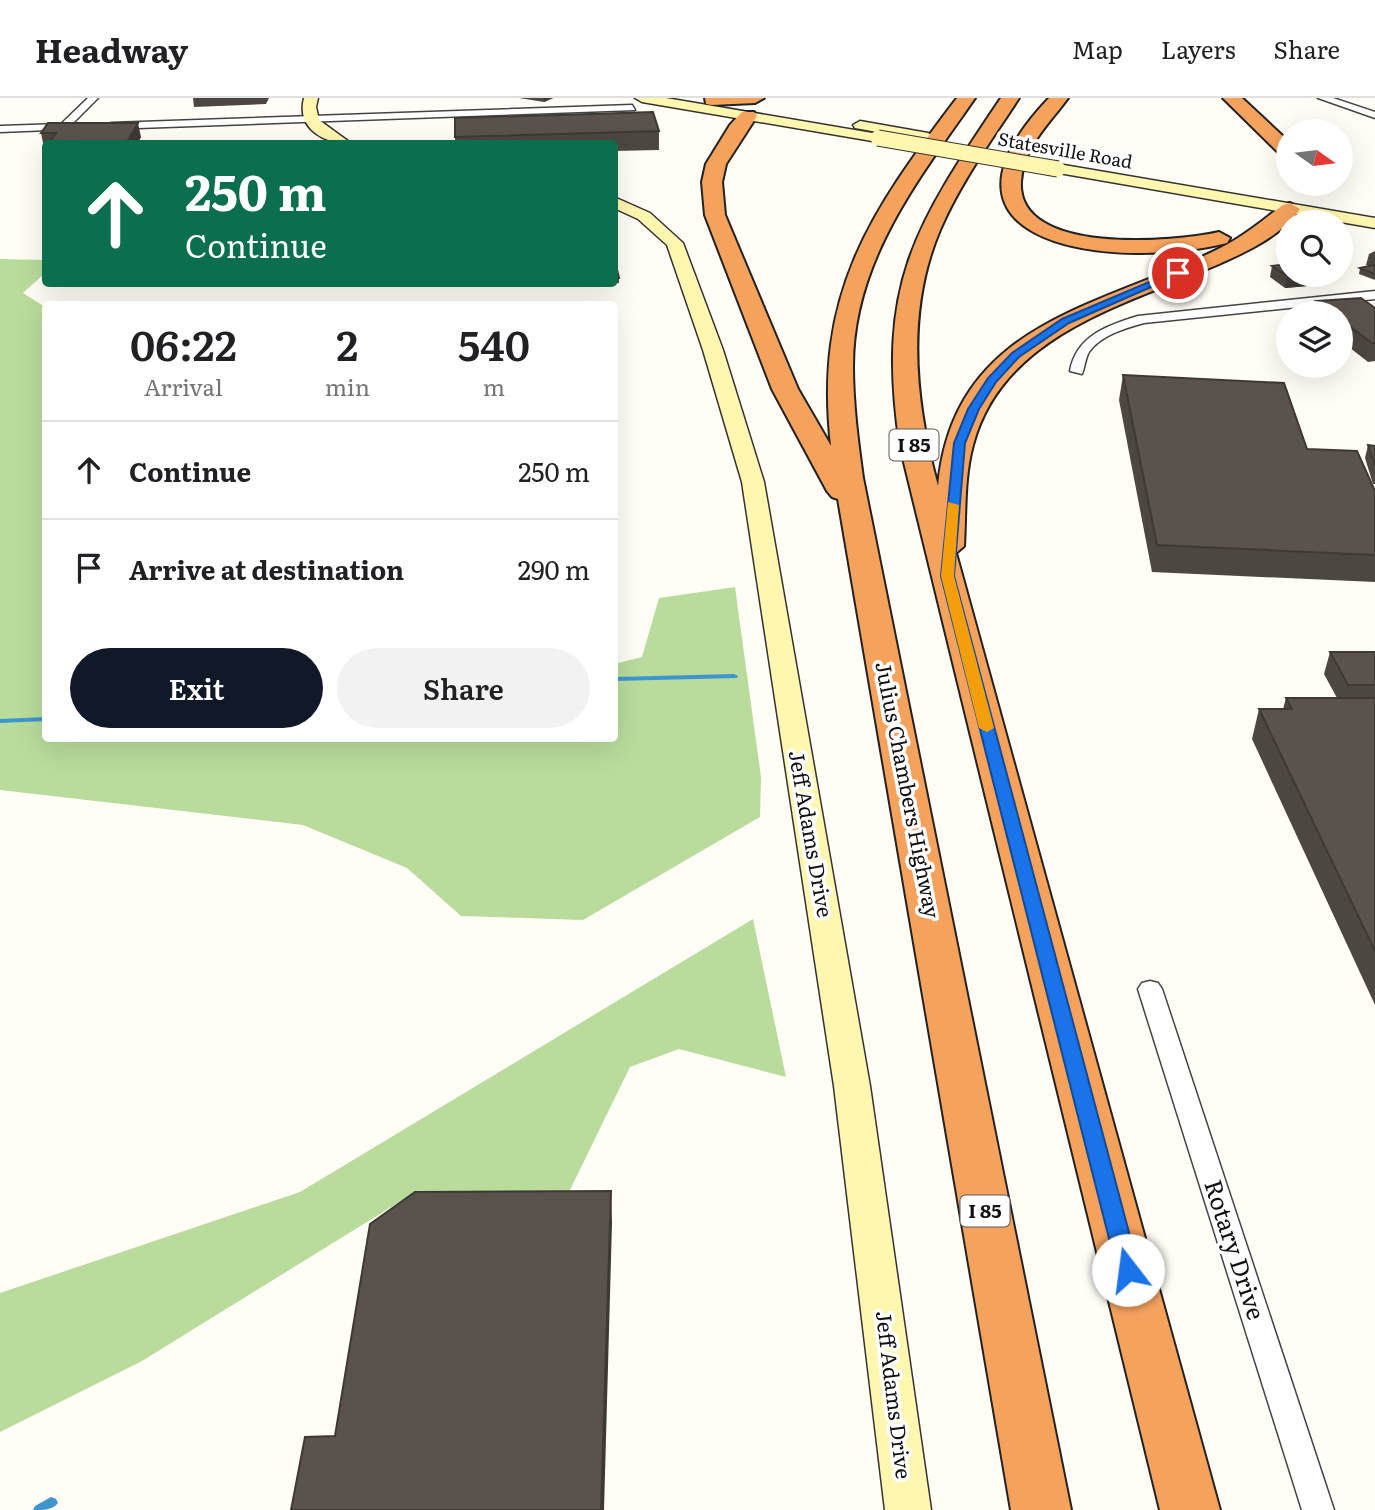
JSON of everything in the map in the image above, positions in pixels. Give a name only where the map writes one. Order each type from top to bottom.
[{"type":"highway","points":[[934,139],[944,98]]},
{"type":"highway","name":"Julius Chambers Highway","points":[[966,98],[934,139],[876,227],[859,265],[846,308],[840,357],[840,403],[856,517],[1041,1510]]},
{"type":"highway","name":"I 85","points":[[1010,98],[937,214],[921,250],[910,290],[904,334],[910,424],[947,576],[1190,1510]]},
{"type":"highway","points":[[979,147],[1037,98]]},
{"type":"highway","points":[[1059,98],[1029,133],[1010,184],[1018,211],[1044,228],[1069,238],[1108,246],[1180,247],[1228,234],[1287,201]]},
{"type":"highway","points":[[1232,98],[1276,140]]},
{"type":"highway","points":[[706,99],[759,105]]},
{"type":"highway","points":[[759,105],[739,125],[716,164],[712,183],[715,215],[785,389],[856,517]]},
{"type":"highway","points":[[947,576],[960,443],[974,409],[1002,368],[1031,342],[1065,321],[1233,250],[1258,235],[1287,201]]},
{"type":"street","points":[[64,127],[93,98]]},
{"type":"street","points":[[311,98],[309,117],[319,129],[338,140]]},
{"type":"street","points":[[1323,98],[1375,115]]},
{"type":"street","points":[[105,126],[637,103]]},
{"type":"street","name":"Statesville Road","points":[[637,103],[759,105],[881,134],[1287,201],[1375,212]]},
{"type":"street","points":[[0,129],[77,127]]},
{"type":"street","points":[[1060,164],[1287,201]]},
{"type":"street","name":"Statesville Road","points":[[1287,201],[1375,223]]},
{"type":"street","name":"Jeff Adams Drive","points":[[618,204],[644,216],[675,243],[713,350],[753,482],[852,1086],[908,1510]]},
{"type":"street","points":[[1077,371],[1079,355],[1092,342],[1115,328],[1143,319],[1375,296]]},
{"type":"street","name":"Rotary Drive","points":[[1150,989],[1318,1510]]},
{"type":"green space","points":[[0,259],[42,260],[42,276],[23,293],[42,305],[42,742],[618,742],[618,663],[642,657],[659,598],[735,587],[761,777],[760,817],[583,920],[461,916],[407,868],[303,825],[0,790]]},
{"type":"green space","points":[[753,919],[786,1077],[679,1049],[630,1067],[568,1194],[409,1196],[142,1361],[0,1432],[0,1293],[300,1192]]},
{"type":"building","points":[[653,112],[659,131],[455,137],[455,118]]},
{"type":"building","points":[[48,123],[138,123],[128,140],[51,140],[56,133],[41,133]]},
{"type":"building","points":[[1373,265],[1375,274],[1360,268]]},
{"type":"building","points":[[1361,298],[1375,308],[1375,343],[1353,329],[1353,301],[1316,301]]},
{"type":"building","points":[[1123,375],[1284,383],[1307,449],[1357,451],[1375,491],[1375,555],[1157,545]]},
{"type":"building","points":[[1368,445],[1375,446],[1375,465]]},
{"type":"building","points":[[1330,652],[1375,652],[1375,685],[1348,685]]},
{"type":"building","points":[[1286,698],[1375,698],[1375,951],[1259,709],[1292,709]]},
{"type":"building","points":[[611,1191],[601,1510],[291,1510],[305,1437],[335,1436],[370,1224],[415,1192]]},
{"type":"waterway","points":[[618,679],[734,676]]},
{"type":"waterway","points":[[0,721],[42,719]]},
{"type":"waterway","points":[[40,1510],[51,1503]]},
{"type":"slow traffic","points":[[953,505],[947,576],[987,728]]},
{"type":"route","points":[[1128,1270],[947,576],[956,461],[960,443],[974,409],[992,380],[1031,342],[1065,321],[1178,273]]}]
